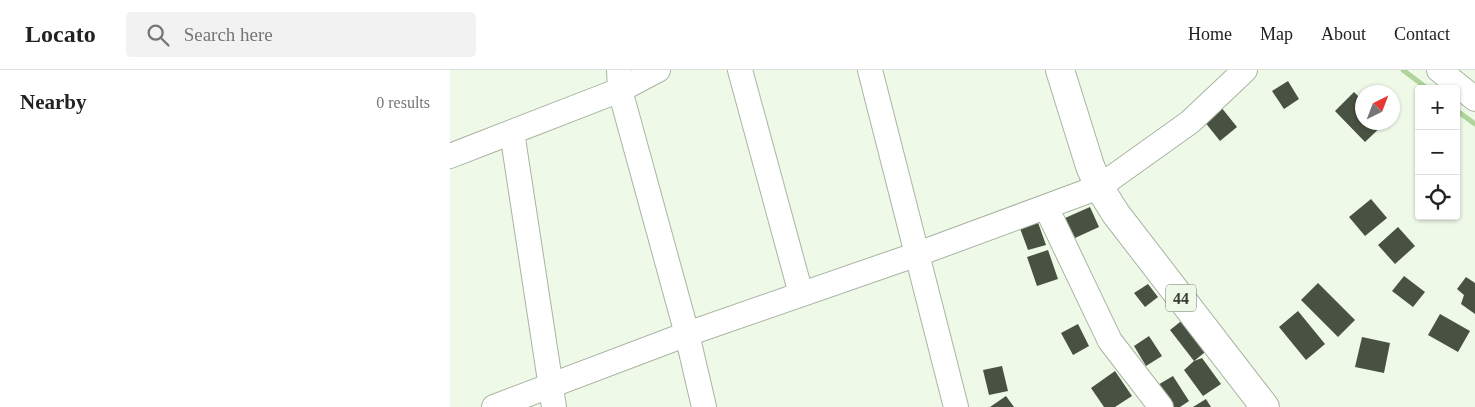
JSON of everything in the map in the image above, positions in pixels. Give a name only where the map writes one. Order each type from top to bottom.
[{"type":"main road","name":"44","points":[[1060,70],[1090,166],[1099,187],[1116,214],[1265,407]]},
{"type":"street","points":[[450,156],[512,132],[620,80],[658,70]]},
{"type":"street","points":[[740,70],[801,294]]},
{"type":"street","points":[[870,70],[915,254],[956,407]]},
{"type":"street","points":[[494,407],[552,397],[687,334],[1099,187],[1190,122],[1245,70]]},
{"type":"street","points":[[1439,70],[1475,99]]},
{"type":"street","points":[[620,80],[687,334],[704,407]]},
{"type":"street","points":[[512,132],[552,397]]},
{"type":"street","points":[[1046,207],[1110,341],[1161,407]]},
{"type":"building","points":[[1288,81],[1299,99],[1284,109],[1272,91]]},
{"type":"building","points":[[1354,92],[1355,130],[1378,130],[1365,142],[1335,111]]},
{"type":"building","points":[[1217,102],[1237,127],[1220,141],[1200,116]]},
{"type":"building","points":[[1371,199],[1387,218],[1365,236],[1349,217]]},
{"type":"building","points":[[1090,207],[1099,227],[1075,238],[1065,218]]},
{"type":"building","points":[[1036,217],[1046,245],[1028,250],[1018,223]]},
{"type":"building","points":[[1398,227],[1415,246],[1395,264],[1378,245]]},
{"type":"building","points":[[1048,250],[1058,279],[1037,286],[1027,257]]},
{"type":"building","points":[[1404,276],[1425,292],[1413,307],[1392,291]]},
{"type":"building","points":[[1466,277],[1475,283],[1475,314],[1461,304],[1464,295],[1457,289]]},
{"type":"building","points":[[1318,283],[1355,320],[1338,337],[1301,300]]},
{"type":"building","points":[[1148,284],[1158,297],[1145,307],[1134,293]]},
{"type":"building","points":[[1298,311],[1325,344],[1306,360],[1279,327]]},
{"type":"building","points":[[1440,314],[1470,331],[1458,352],[1428,335]]},
{"type":"building","points":[[1185,318],[1209,349],[1194,361],[1170,330]]},
{"type":"building","points":[[1078,324],[1089,346],[1073,355],[1061,333]]},
{"type":"building","points":[[1149,336],[1162,356],[1146,366],[1134,346]]},
{"type":"building","points":[[1362,337],[1390,343],[1384,373],[1355,367]]},
{"type":"building","points":[[1202,358],[1221,384],[1203,396],[1184,370],[1194,361]]},
{"type":"building","points":[[1002,366],[1008,391],[989,395],[983,370]]},
{"type":"building","points":[[1115,371],[1132,396],[1115,407],[1104,407],[1091,388]]},
{"type":"building","points":[[1173,376],[1189,401],[1180,407],[1169,407],[1156,386]]},
{"type":"building","points":[[1006,396],[1014,407],[990,407]]},
{"type":"building","points":[[1206,399],[1211,407],[1193,407]]},
{"type":"waterway","points":[[1403,70],[1423,85]]},
{"type":"waterway","points":[[1460,113],[1475,124]]}]
